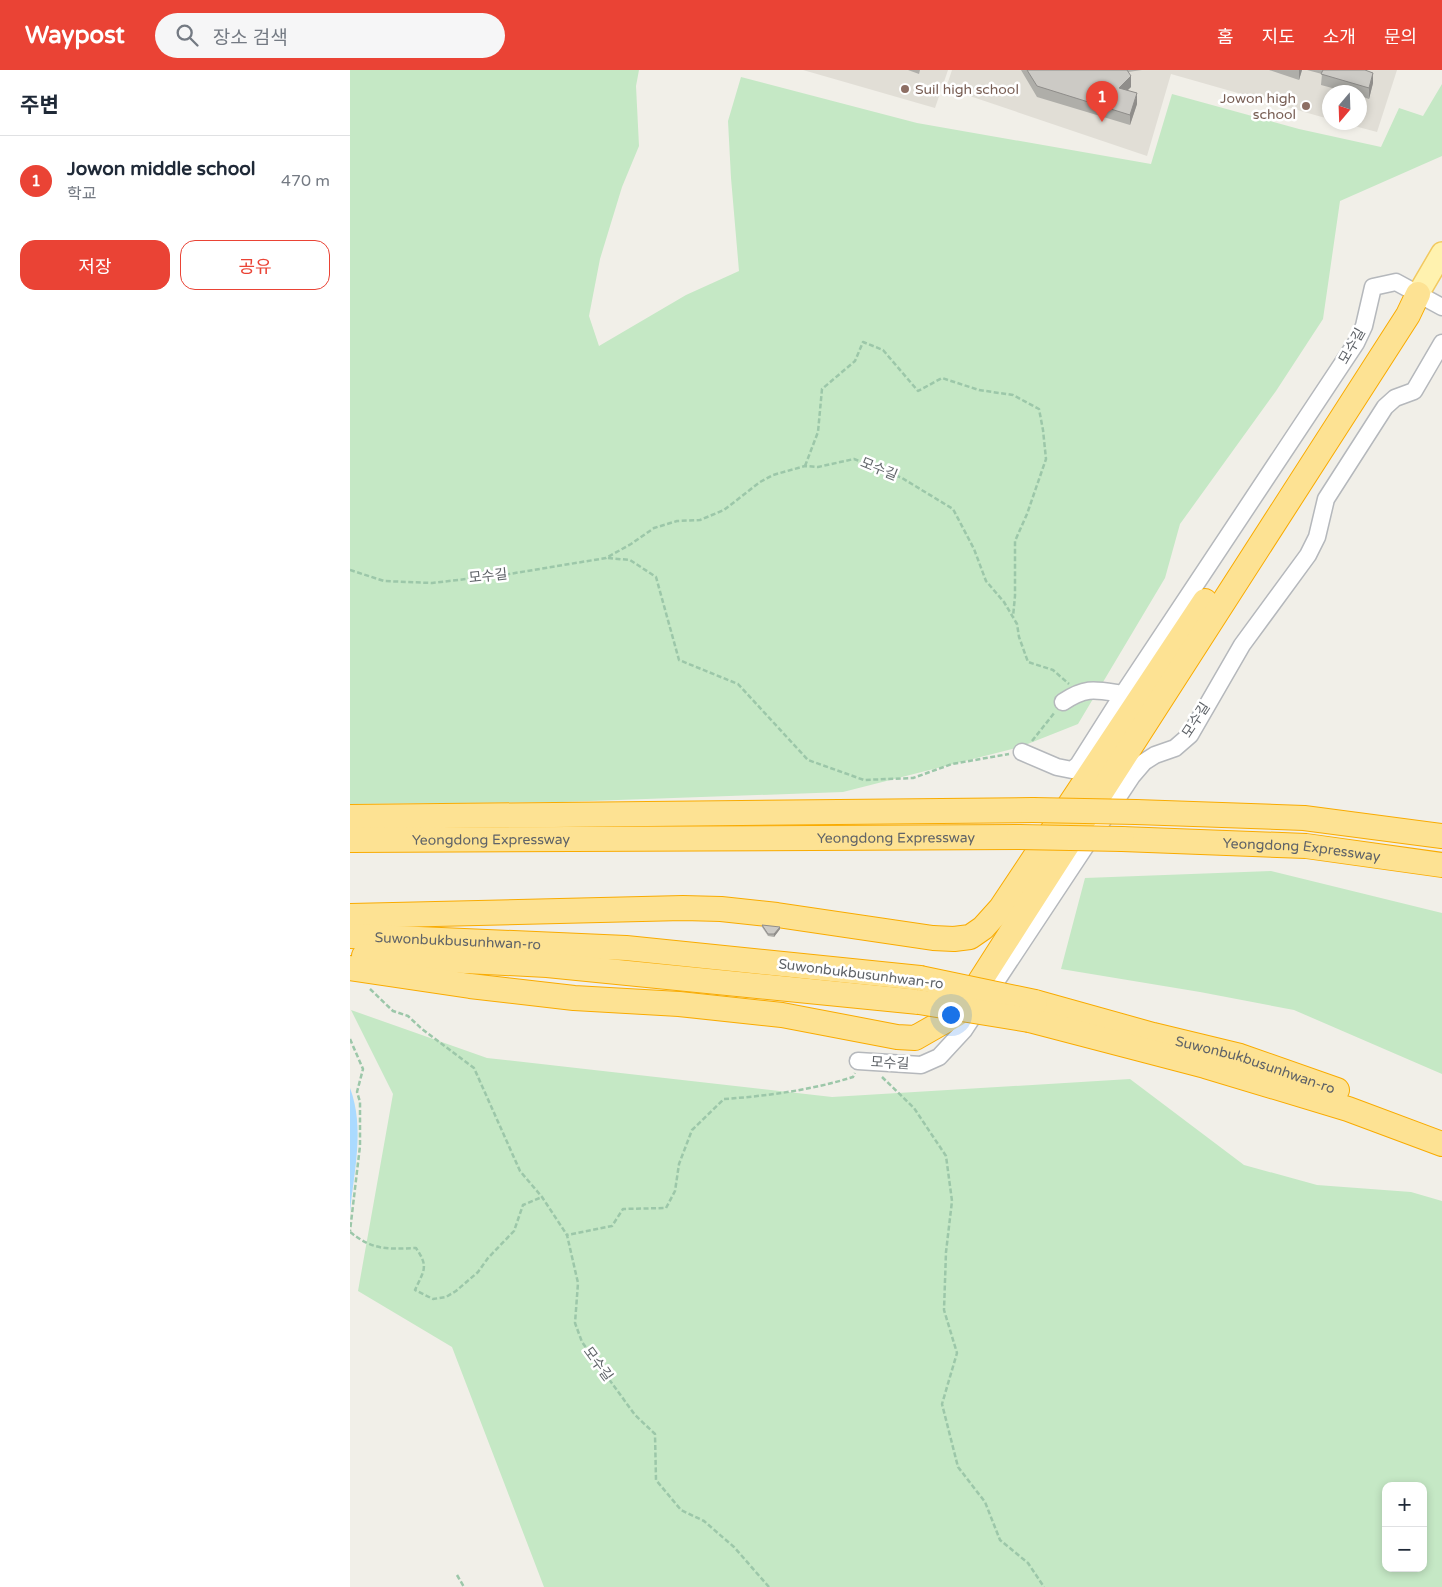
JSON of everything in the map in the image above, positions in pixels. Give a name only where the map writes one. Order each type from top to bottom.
[{"type":"highway","points":[[350,916],[683,908],[721,909],[777,915],[933,938],[954,939],[970,937],[983,928],[1000,908],[1400,309],[1418,294]]},
{"type":"highway","points":[[350,968],[470,986],[574,998],[679,1004],[782,1015],[897,1037],[915,1038],[957,1014],[1016,926],[1408,315],[1418,294]]},
{"type":"highway","name":"Yeongdong Expressway","points":[[350,817],[1033,810],[1304,818],[1442,836]]},
{"type":"highway","name":"Yeongdong Expressway","points":[[350,840],[1019,837],[1122,839],[1306,846],[1442,865]]},
{"type":"highway","name":"Suwonbukbusunhwan-ro","points":[[350,936],[626,948],[920,978],[1348,1109],[1442,1144]]},
{"type":"highway","name":"Suwonbukbusunhwan-ro","points":[[350,956],[547,965],[920,1002],[1032,1011],[1153,1035],[1240,1056],[1442,1128]]},
{"type":"main road","points":[[1418,294],[1442,254]]},
{"type":"street","name":"모수길","points":[[1123,694],[1356,343],[1364,326],[1372,287],[1396,282],[1442,308]]},
{"type":"street","points":[[1418,294],[1442,316]]},
{"type":"street","name":"모수길","points":[[858,1061],[921,1065],[938,1057],[964,1030],[1132,776],[1144,762],[1155,755],[1175,748],[1190,735],[1242,645],[1308,555],[1317,537],[1326,499],[1385,407],[1395,398],[1414,391],[1442,343]]},
{"type":"street","points":[[1022,752],[1057,767],[1072,770],[1078,765],[1123,694],[1090,690],[1070,698]]},
{"type":"path","points":[[805,466],[818,432],[822,389],[855,362],[863,342],[883,350],[918,391],[942,378],[979,390],[1012,395],[1039,409],[1046,459],[1027,514],[1015,541],[1013,616]]},
{"type":"path","name":"모수길","points":[[350,570],[384,581],[432,583],[509,574],[606,558],[654,528],[677,521],[700,520],[724,510],[760,482],[773,475],[805,466],[818,467],[854,459],[902,478],[953,509],[974,549],[986,581],[1004,602],[1017,624],[1019,637],[1028,662],[1053,670],[1069,684],[1070,698]]},
{"type":"path","points":[[606,558],[630,560],[656,577],[679,660],[738,684],[808,760],[864,780],[913,778],[952,764],[1022,752],[1070,698]]},
{"type":"path","points":[[369,988],[393,1011],[408,1016],[422,1029],[474,1068],[520,1171],[542,1197],[567,1235]]},
{"type":"path","points":[[350,1039],[363,1069],[357,1092],[360,1102],[360,1146],[350,1232],[360,1240],[383,1249],[416,1248],[424,1259],[424,1269],[415,1290],[433,1299],[446,1297],[456,1291],[478,1272],[488,1258],[514,1231],[524,1205],[542,1197]]},
{"type":"path","name":"모수길","points":[[769,1587],[734,1547],[704,1520],[681,1510],[656,1480],[655,1434],[635,1415],[582,1342],[576,1323],[578,1283],[567,1235],[612,1226],[623,1209],[666,1208],[675,1191],[679,1164],[692,1130],[724,1098],[751,1097],[835,1083],[853,1077],[858,1061]]},
{"type":"path","points":[[858,1061],[883,1078],[914,1108],[946,1156],[952,1202],[946,1252],[944,1310],[957,1353],[942,1404],[958,1467],[985,1502],[1000,1540],[1028,1563],[1044,1587]]},
{"type":"path","points":[[457,1575],[464,1587]]},
{"type":"shaded area","name":"Suil high school","points":[[803,70],[948,70],[935,108]]},
{"type":"shaded area","points":[[952,70],[1397,70],[1377,132],[1367,129],[1367,85],[1322,85],[1322,117],[1171,74],[1147,156],[946,88]]},
{"type":"green space","points":[[350,70],[639,70],[636,86],[639,146],[622,187],[600,259],[589,316],[599,346],[686,295],[739,271],[728,121],[741,77],[917,123],[1151,164],[1172,94],[1299,129],[1381,147],[1399,108],[1423,116],[1442,84],[1442,156],[1340,201],[1323,319],[1276,391],[1180,524],[1165,578],[1078,724],[1020,747],[843,792],[562,802],[350,804]]},
{"type":"green space","points":[[1271,871],[1442,913],[1442,1074],[1294,1010],[1061,969],[1085,878]]},
{"type":"green space","points":[[351,1010],[487,1058],[832,1097],[1130,1079],[1244,1165],[1317,1185],[1411,1192],[1442,1201],[1442,1587],[544,1587],[452,1347],[358,1291],[393,1094]]},
{"type":"water","points":[[350,1088],[357,1118],[358,1134],[350,1212]]},
{"type":"building","points":[[1027,70],[1127,70],[1131,76],[1119,88],[1137,93],[1130,115],[1037,86]]},
{"type":"building","points":[[1323,70],[1365,70],[1373,73],[1369,88],[1367,85],[1359,85],[1321,74]]},
{"type":"building","points":[[762,925],[780,927],[774,934],[768,934]]},
{"type":"place","name":"Suil high school","points":[[905,89]]},
{"type":"place","name":"Jowon high school","points":[[1306,106]]},
{"type":"place","name":"Jowon middle school","points":[[1102,122]]}]
